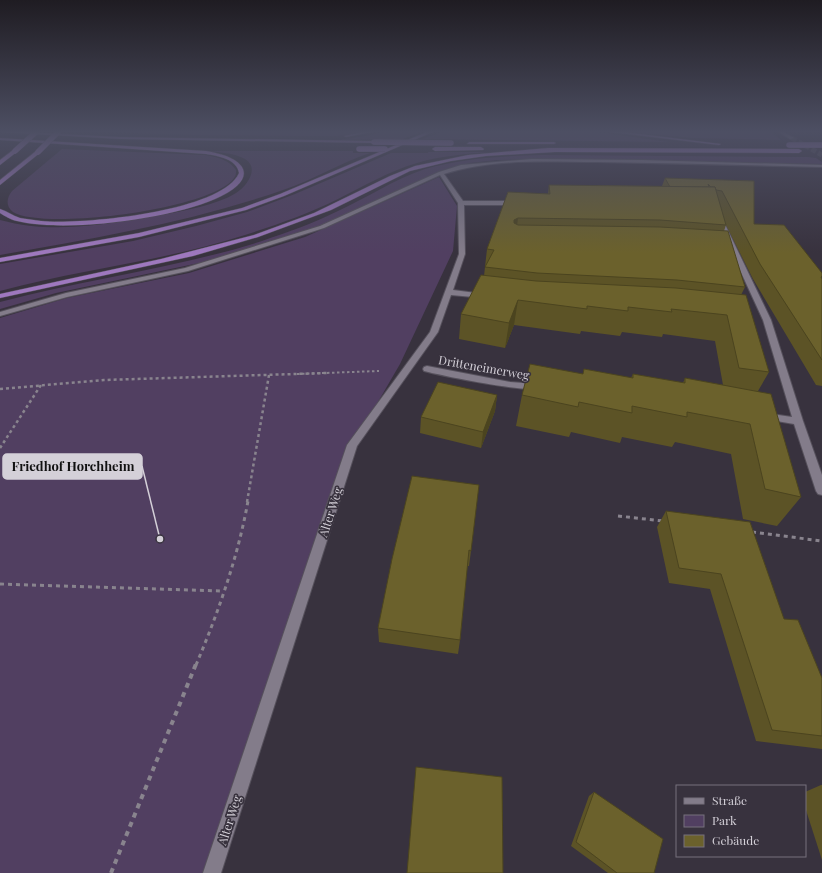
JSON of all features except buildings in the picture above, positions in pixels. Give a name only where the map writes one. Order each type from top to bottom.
[{"type":"highway","points":[[0,188],[1,182],[14,172]]},
{"type":"highway","points":[[0,211],[15,220],[43,224],[84,223],[137,216],[173,209],[211,198],[236,185],[241,178],[242,172]]},
{"type":"highway","points":[[0,260],[139,235],[244,209],[337,172]]},
{"type":"highway","points":[[0,296],[194,254],[238,242],[306,218],[352,198],[389,178],[407,172]]},
{"type":"street","points":[[0,314],[66,295],[186,270],[294,237],[322,227],[445,172]]},
{"type":"street","points":[[441,173],[461,203],[526,203]]},
{"type":"street","name":"Alter Weg","points":[[212,873],[352,445],[434,332],[462,254],[461,203]]},
{"type":"street","points":[[716,213],[731,253],[763,320],[822,491]]},
{"type":"street","points":[[448,292],[494,298]]},
{"type":"street","name":"Dritteneimerweg","points":[[427,369],[510,385],[549,388]]},
{"type":"street","points":[[759,414],[798,422]]},
{"type":"path","points":[[0,389],[104,380],[406,371]]},
{"type":"path","points":[[111,873],[213,624],[243,528],[270,375]]},
{"type":"path","points":[[0,448],[42,385]]},
{"type":"path","points":[[618,516],[665,522]]},
{"type":"path","points":[[744,531],[822,541]]},
{"type":"path","points":[[0,584],[223,590]]},
{"type":"green space","points":[[35,172],[236,172],[234,178],[220,189],[195,199],[128,214],[91,218],[58,219],[31,217],[13,212],[10,210],[8,204],[9,196],[12,191]]},
{"type":"green space","points":[[252,172],[326,172],[283,190],[178,220],[0,255],[0,220],[36,226],[70,227],[121,222],[180,212],[221,200],[236,193],[248,182]]},
{"type":"green space","points":[[347,172],[393,172],[304,214],[215,244],[0,291],[0,264],[133,241],[247,212],[295,194]]},
{"type":"green space","points":[[438,172],[318,227],[223,258],[56,293],[0,309],[0,302],[197,259],[262,241],[320,219],[414,173]]},
{"type":"green space","points":[[439,177],[457,206],[453,251],[400,364],[353,445],[210,873],[0,873],[0,318],[67,298],[189,273],[305,237]]},
{"type":"place","name":"Friedhof Horchheim","points":[[160,539]]}]
